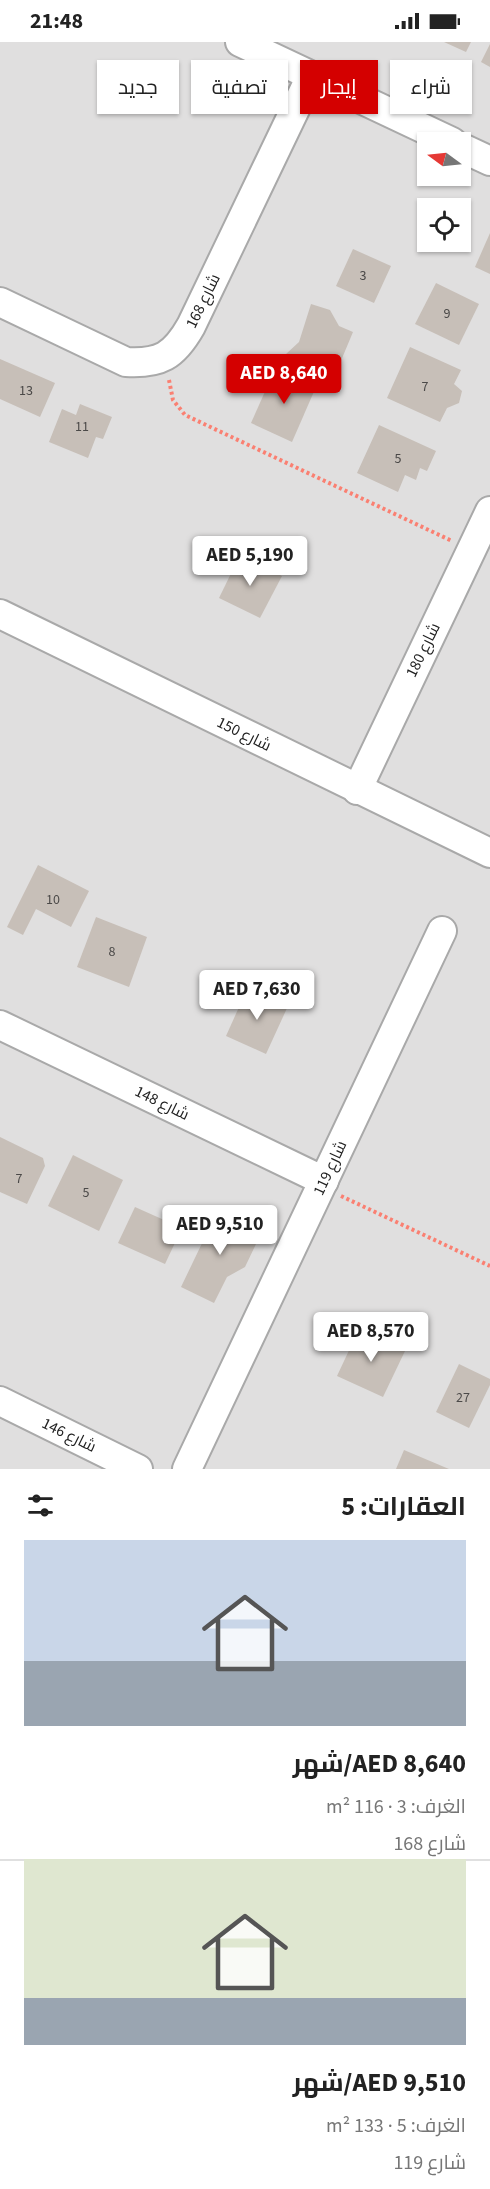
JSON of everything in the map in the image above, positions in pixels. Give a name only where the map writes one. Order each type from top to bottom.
[{"type":"street","points":[[240,42],[300,71]]},
{"type":"street","name":"شارع 168","points":[[165,357],[181,344],[191,327],[300,99]]},
{"type":"street","points":[[378,107],[431,132]]},
{"type":"street","points":[[471,152],[490,161]]},
{"type":"street","points":[[0,302],[126,362],[146,363],[165,357]]},
{"type":"street","name":"شارع 180","points":[[357,790],[490,511]]},
{"type":"street","name":"شارع 150","points":[[0,614],[357,790],[490,852]]},
{"type":"street","name":"شارع 119","points":[[187,1469],[442,931]]},
{"type":"street","name":"شارع 148","points":[[0,1025],[322,1184]]},
{"type":"street","name":"شارع 146","points":[[0,1401],[138,1469]]},
{"type":"path","points":[[165,357],[173,400],[185,415],[471,550]]},
{"type":"path","points":[[322,1184],[490,1266]]},
{"type":"shaded area","points":[[0,42],[490,42],[490,1469],[0,1469]]},
{"type":"building","points":[[444,42],[471,42],[466,52]]},
{"type":"building","points":[[490,44],[490,67],[481,62]]},
{"type":"building","points":[[490,233],[490,274],[475,267]]},
{"type":"building","points":[[353,249],[391,266],[374,303],[336,286]]},
{"type":"building","points":[[436,283],[479,304],[459,345],[415,324]]},
{"type":"building","points":[[311,304],[330,310],[339,326],[353,332],[335,375],[286,354],[299,342]]},
{"type":"building","points":[[410,347],[461,370],[454,384],[462,391],[459,403],[447,408],[440,422],[387,398]]},
{"type":"building","points":[[0,359],[55,383],[40,417],[0,399]]},
{"type":"building","points":[[275,369],[316,387],[292,442],[251,423]]},
{"type":"building","points":[[80,404],[112,417],[103,439],[96,437],[88,458],[49,442],[62,409],[76,415]]},
{"type":"building","points":[[379,425],[436,451],[427,471],[420,468],[416,480],[405,475],[398,492],[357,473]]},
{"type":"building","points":[[240,555],[282,576],[260,618],[219,598]]},
{"type":"building","points":[[38,865],[89,891],[71,927],[36,909],[23,935],[7,927]]},
{"type":"building","points":[[96,917],[147,937],[129,987],[77,967]]},
{"type":"building","points":[[248,987],[288,1006],[266,1054],[226,1036]]},
{"type":"building","points":[[0,1137],[43,1158],[45,1166],[27,1204],[0,1192]]},
{"type":"building","points":[[73,1155],[123,1180],[99,1231],[48,1206]]},
{"type":"building","points":[[135,1207],[182,1228],[165,1264],[118,1243]]},
{"type":"building","points":[[218,1210],[255,1228],[256,1244],[245,1267],[227,1277],[214,1303],[181,1287]]},
{"type":"building","points":[[359,1329],[405,1351],[383,1397],[337,1376]]},
{"type":"building","points":[[459,1364],[490,1379],[490,1385],[469,1428],[436,1412]]},
{"type":"building","points":[[404,1450],[449,1469],[396,1469]]}]
